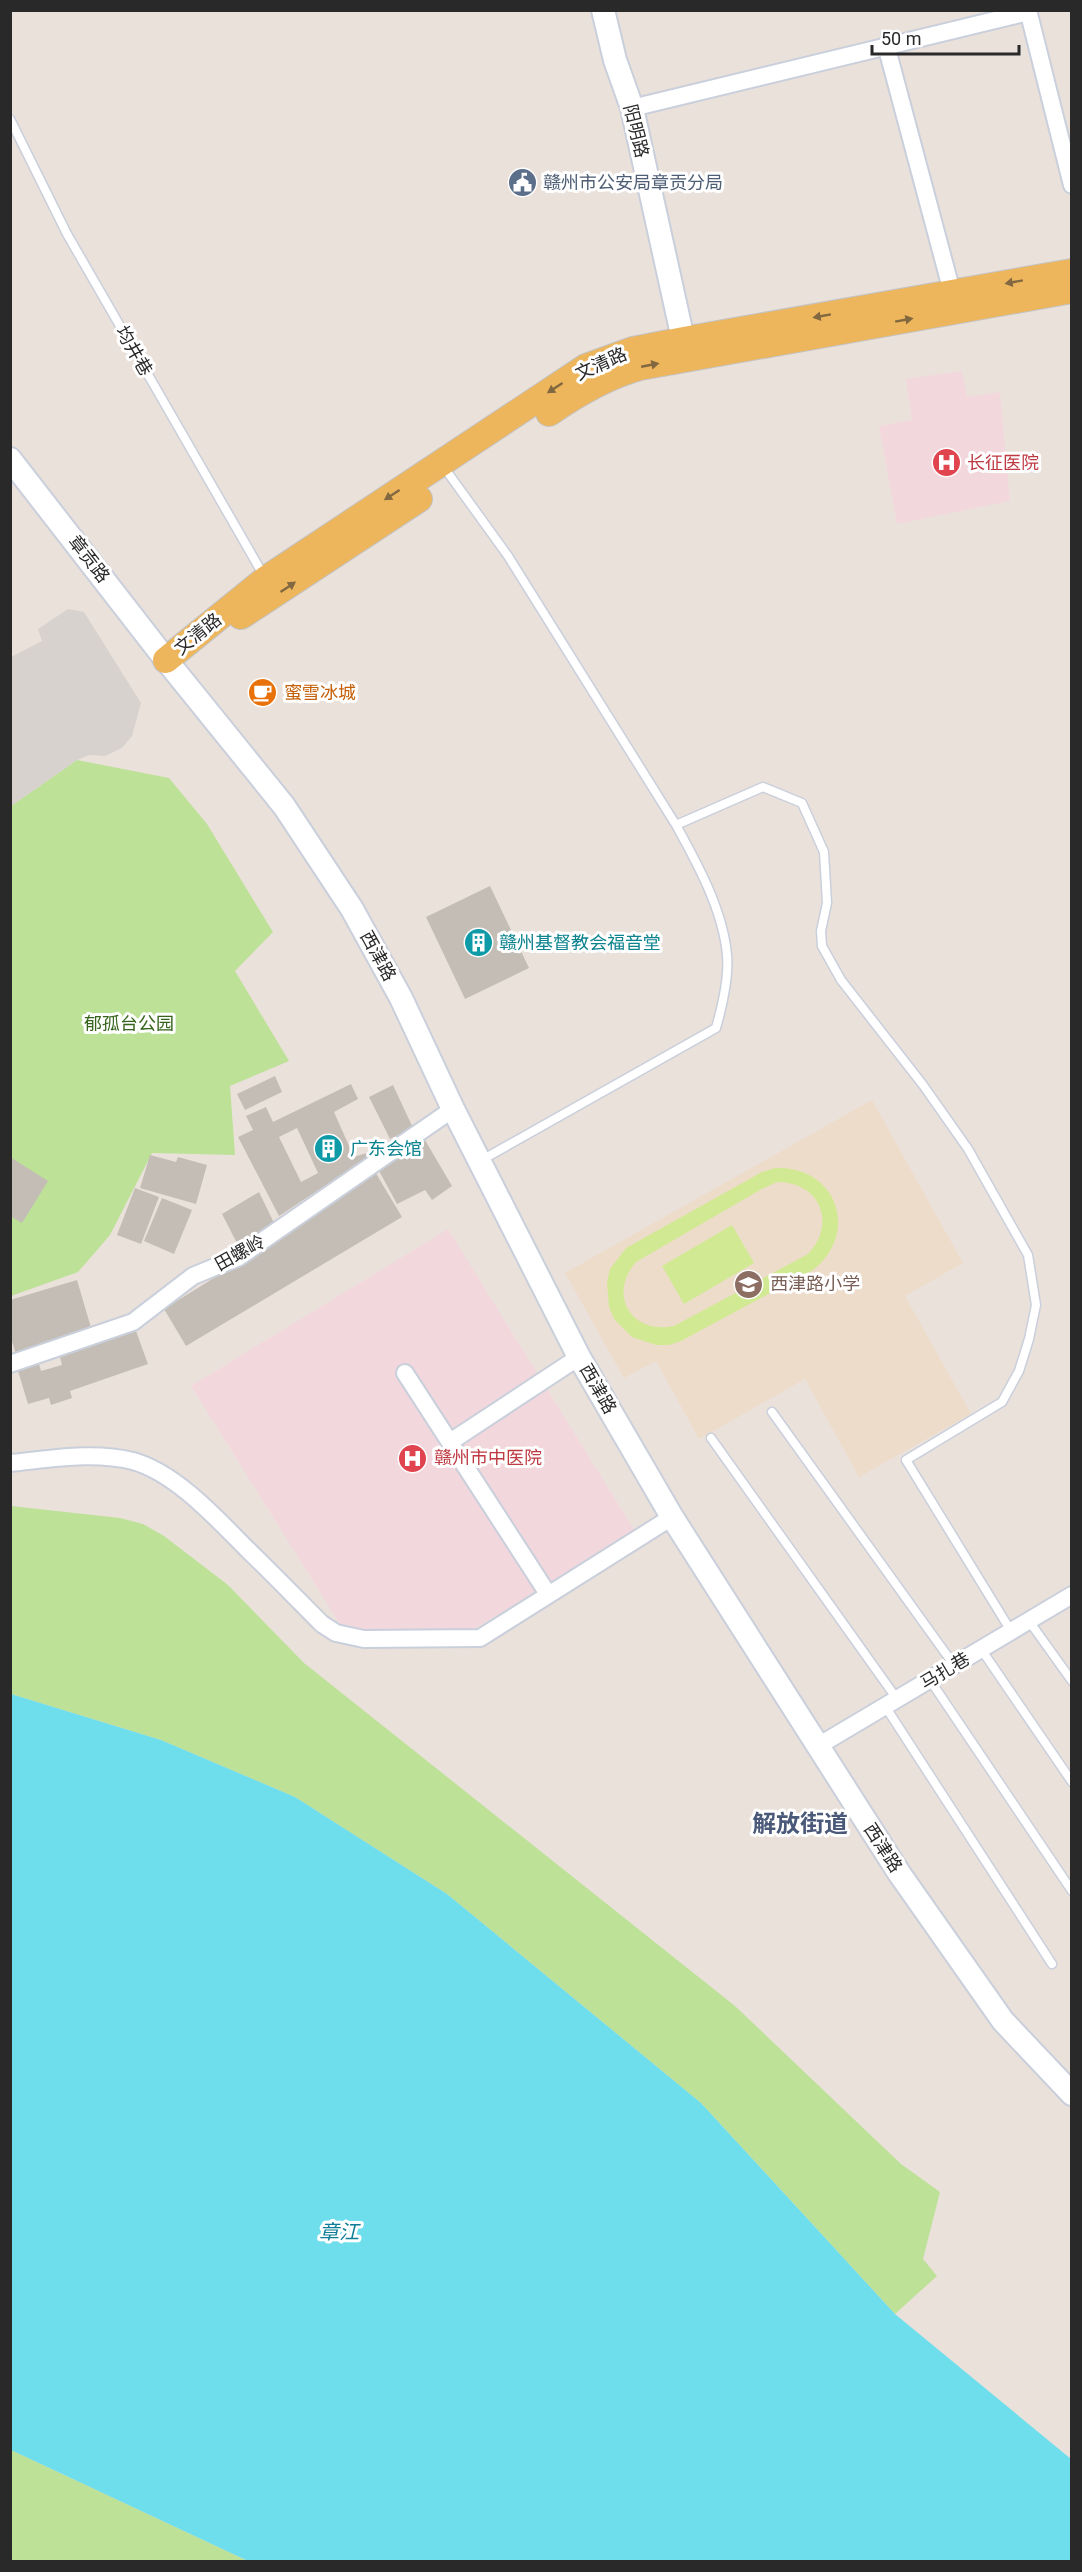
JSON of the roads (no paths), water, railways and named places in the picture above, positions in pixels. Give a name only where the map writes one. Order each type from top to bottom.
[{"type":"main road","name":"阳明路","points":[[603,10],[615,60],[632,108],[686,349]]},
{"type":"main road","name":"文清路","points":[[166,660],[266,579],[446,470],[576,395],[620,373],[686,349],[952,292],[1071,272]]},
{"type":"main road","name":"文清路","points":[[686,349],[1071,290]]},
{"type":"main road","name":"章贡路","points":[[10,459],[166,660]]},
{"type":"main road","name":"文清路","points":[[166,660],[275,596],[446,470]]},
{"type":"main road","name":"西津路","points":[[166,660],[284,806],[352,909],[401,998],[453,1109],[579,1357],[672,1517],[898,1873],[1003,2020],[1071,2094]]},
{"type":"street","points":[[632,108],[1028,11],[1071,185]]},
{"type":"street","points":[[886,45],[952,292]]},
{"type":"street","name":"田螺岭","points":[[10,1364],[133,1322],[193,1276],[239,1257],[453,1109]]},
{"type":"street","points":[[450,1442],[579,1357]]},
{"type":"street","points":[[405,1373],[548,1594]]},
{"type":"street","points":[[10,1463],[95,1456],[136,1462],[155,1471],[188,1494],[220,1522],[322,1623],[348,1637],[364,1639],[480,1638],[672,1517]]},
{"type":"street","name":"马扎巷","points":[[818,1746],[1071,1595]]},
{"type":"lane","name":"均井巷","points":[[10,119],[67,234],[266,579]]},
{"type":"lane","points":[[446,470],[508,556],[676,825],[697,863],[716,907],[727,955],[722,1007],[716,1028],[480,1161]]},
{"type":"lane","points":[[676,825],[763,787],[802,803],[824,852],[827,903],[821,931],[822,946],[841,980],[923,1085],[968,1149],[1028,1255],[1036,1305],[1029,1340],[1019,1371],[1002,1402],[906,1460],[1011,1631]]},
{"type":"lane","points":[[772,1412],[954,1665]]},
{"type":"lane","points":[[711,1438],[891,1703],[1052,1964]]},
{"type":"lane","points":[[1029,1621],[1071,1681]]},
{"type":"lane","points":[[981,1649],[1071,1782]]},
{"type":"lane","points":[[930,1680],[1071,1892]]},
{"type":"water","name":"章江","points":[[11,1694],[161,1740],[295,1797],[447,1894],[701,2103],[895,2314],[1071,2459],[1071,2561],[248,2561],[11,2450]]},
{"type":"place","name":"赣州市公安局章贡分局","points":[[522,183]]},
{"type":"place","name":"长征医院","points":[[946,463]]},
{"type":"place","name":"蜜雪冰城","points":[[263,693]]},
{"type":"place","name":"赣州基督教会福音堂","points":[[478,943]]},
{"type":"place","name":"广东会馆","points":[[329,1149]]},
{"type":"place","name":"西津路小学","points":[[749,1284]]},
{"type":"place","name":"赣州市中医院","points":[[413,1458]]},
{"type":"district","name":"解放街道","points":[[800,1824]]},
{"type":"park label","name":"郁孤台公园","points":[[129,1024]]}]
